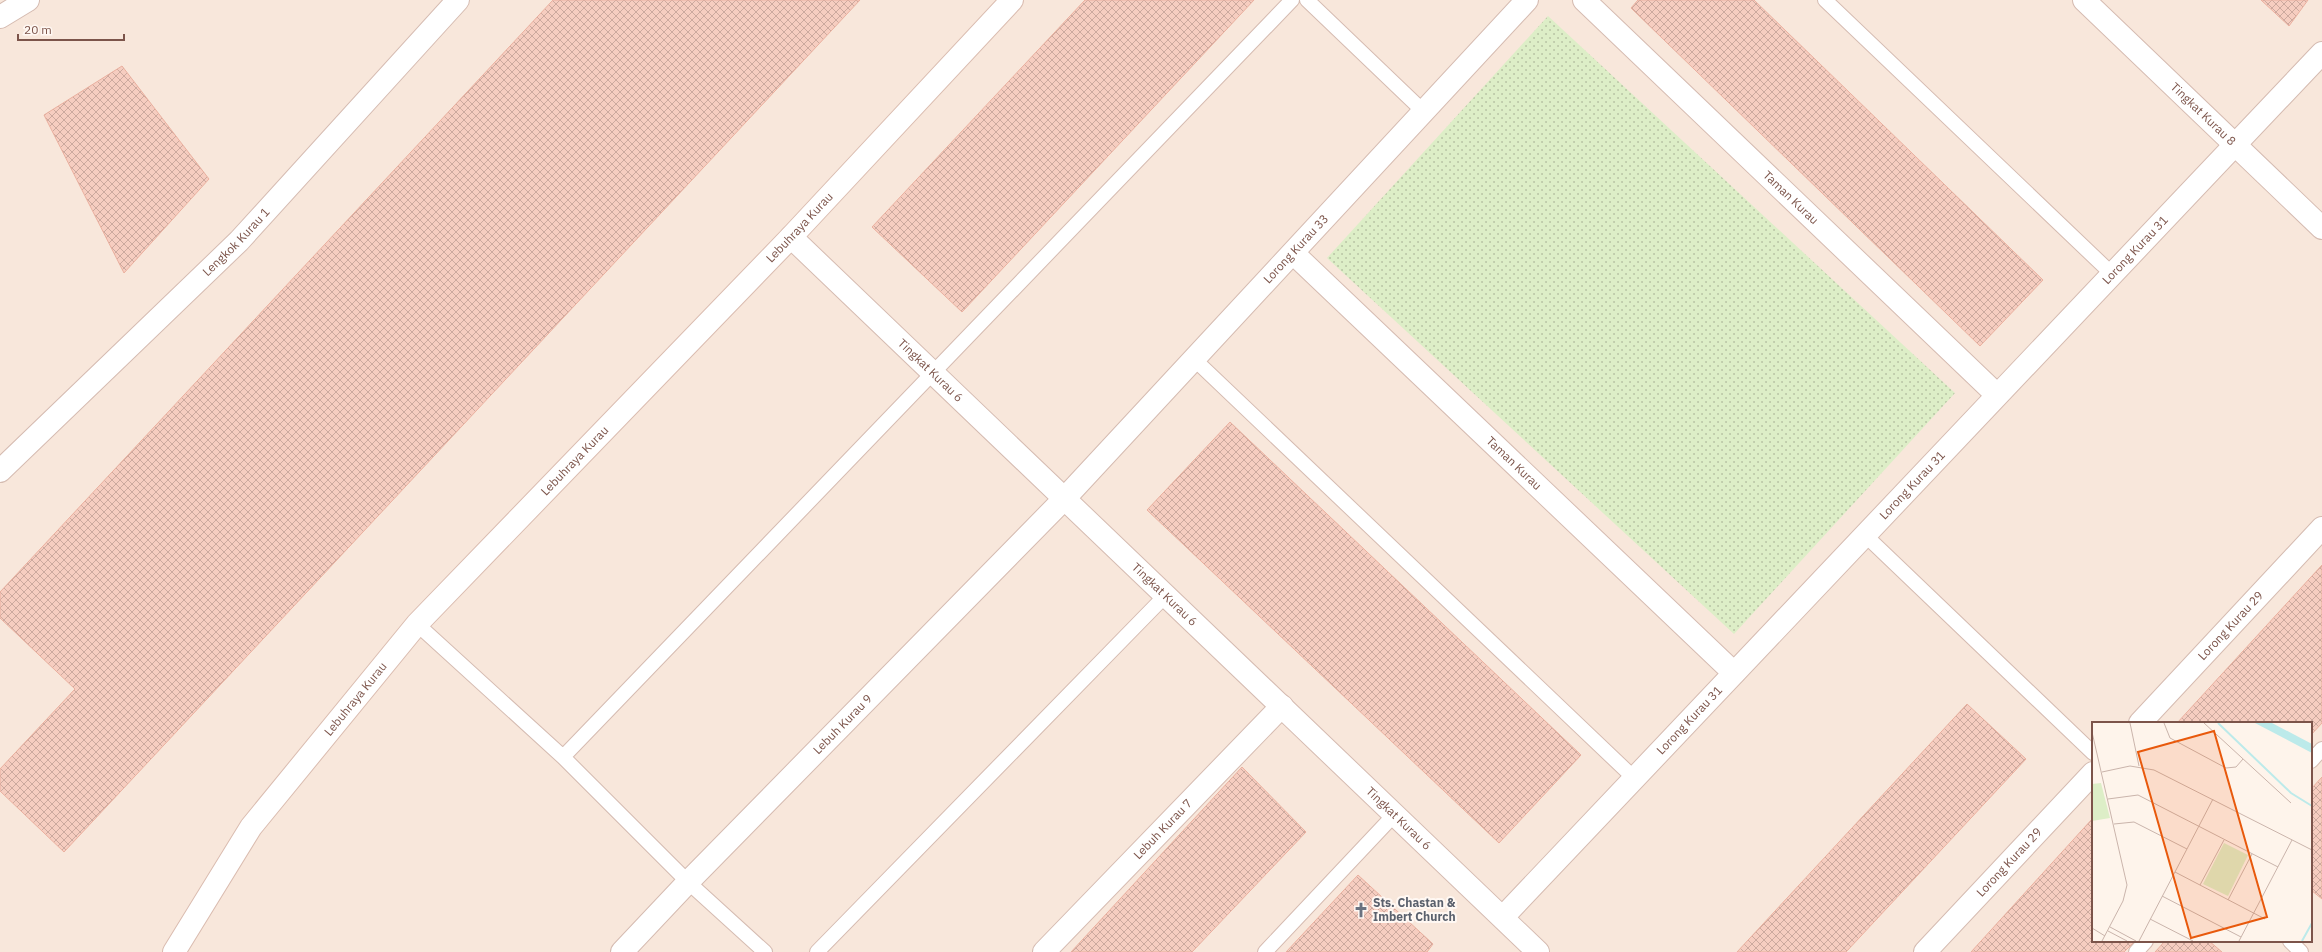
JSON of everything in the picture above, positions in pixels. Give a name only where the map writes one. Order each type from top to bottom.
[{"type":"street","points":[[0,17],[28,0]]},
{"type":"street","name":"Lengkok Kurau 1","points":[[0,470],[239,241],[458,0]]},
{"type":"street","name":"Lebuhraya Kurau","points":[[174,952],[251,827],[417,624],[791,237],[1012,0]]},
{"type":"street","name":"Lorong Kurau 33","points":[[1065,498],[1527,0]]},
{"type":"street","name":"Taman Kurau","points":[[1584,0],[1997,395]]},
{"type":"street","name":"Tingkat Kurau 8","points":[[2084,0],[2322,228]]},
{"type":"street","name":"Lorong Kurau 31","points":[[1503,917],[2322,53]]},
{"type":"street","name":"Tingkat Kurau 6","points":[[791,237],[1538,952]]},
{"type":"street","name":"Taman Kurau","points":[[1293,253],[1734,673]]},
{"type":"street","name":"Lebuh Kurau 9","points":[[622,952],[688,882],[1065,498]]},
{"type":"street","name":"Lorong Kurau 29","points":[[2141,722],[2322,528]]},
{"type":"street","name":"Lebuh Kurau 7","points":[[1044,952],[1282,706]]},
{"type":"street","name":"Lorong Kurau 29","points":[[1925,952],[2092,774]]},
{"type":"lane","points":[[563,757],[1292,0]]},
{"type":"lane","points":[[1307,0],[1424,112]]},
{"type":"lane","points":[[1825,0],[2112,274]]},
{"type":"lane","points":[[1194,359],[1634,778]]},
{"type":"lane","points":[[1865,535],[2092,752]]},
{"type":"lane","points":[[817,952],[1166,595]]},
{"type":"lane","points":[[417,624],[563,757],[688,882],[765,952]]},
{"type":"lane","points":[[2312,760],[2322,749]]},
{"type":"lane","points":[[1265,952],[1395,814]]},
{"type":"lane","points":[[2136,952],[2145,942]]},
{"type":"lane","points":[[2291,942],[2301,952]]},
{"type":"shaded area","points":[[0,0],[2322,0],[2322,952],[0,952]]},
{"type":"green space","points":[[1548,16],[1955,393],[1734,634],[1327,258]]},
{"type":"building","points":[[553,0],[860,0],[64,852],[0,791],[0,769],[75,689],[0,618],[0,592]]},
{"type":"building","points":[[1085,0],[1254,0],[962,312],[872,227]]},
{"type":"building","points":[[1638,0],[1754,0],[2043,280],[1980,346],[1631,8]]},
{"type":"building","points":[[2261,0],[2308,0],[2289,26]]},
{"type":"building","points":[[122,66],[209,179],[124,273],[44,115]]},
{"type":"building","points":[[1230,422],[1581,755],[1499,843],[1147,510]]},
{"type":"building","points":[[2322,565],[2322,723],[2312,734],[2312,722],[2178,722]]},
{"type":"building","points":[[1967,704],[2026,759],[1846,952],[1737,952]]},
{"type":"building","points":[[1242,767],[1306,832],[1192,952],[1071,952]]},
{"type":"building","points":[[2322,777],[2322,899],[2312,891],[2312,788]]},
{"type":"building","points":[[2092,819],[2092,942],[2134,942],[2124,952],[1971,952]]},
{"type":"building","name":"Sts. Chastan & Imbert Church","points":[[1358,875],[1433,944],[1427,952],[1286,952]]},
{"type":"building","points":[[2164,942],[2210,942],[2222,952],[2155,952]]},
{"type":"place","name":"Sts. Chastan & Imbert Church","points":[[1361,910]]}]
